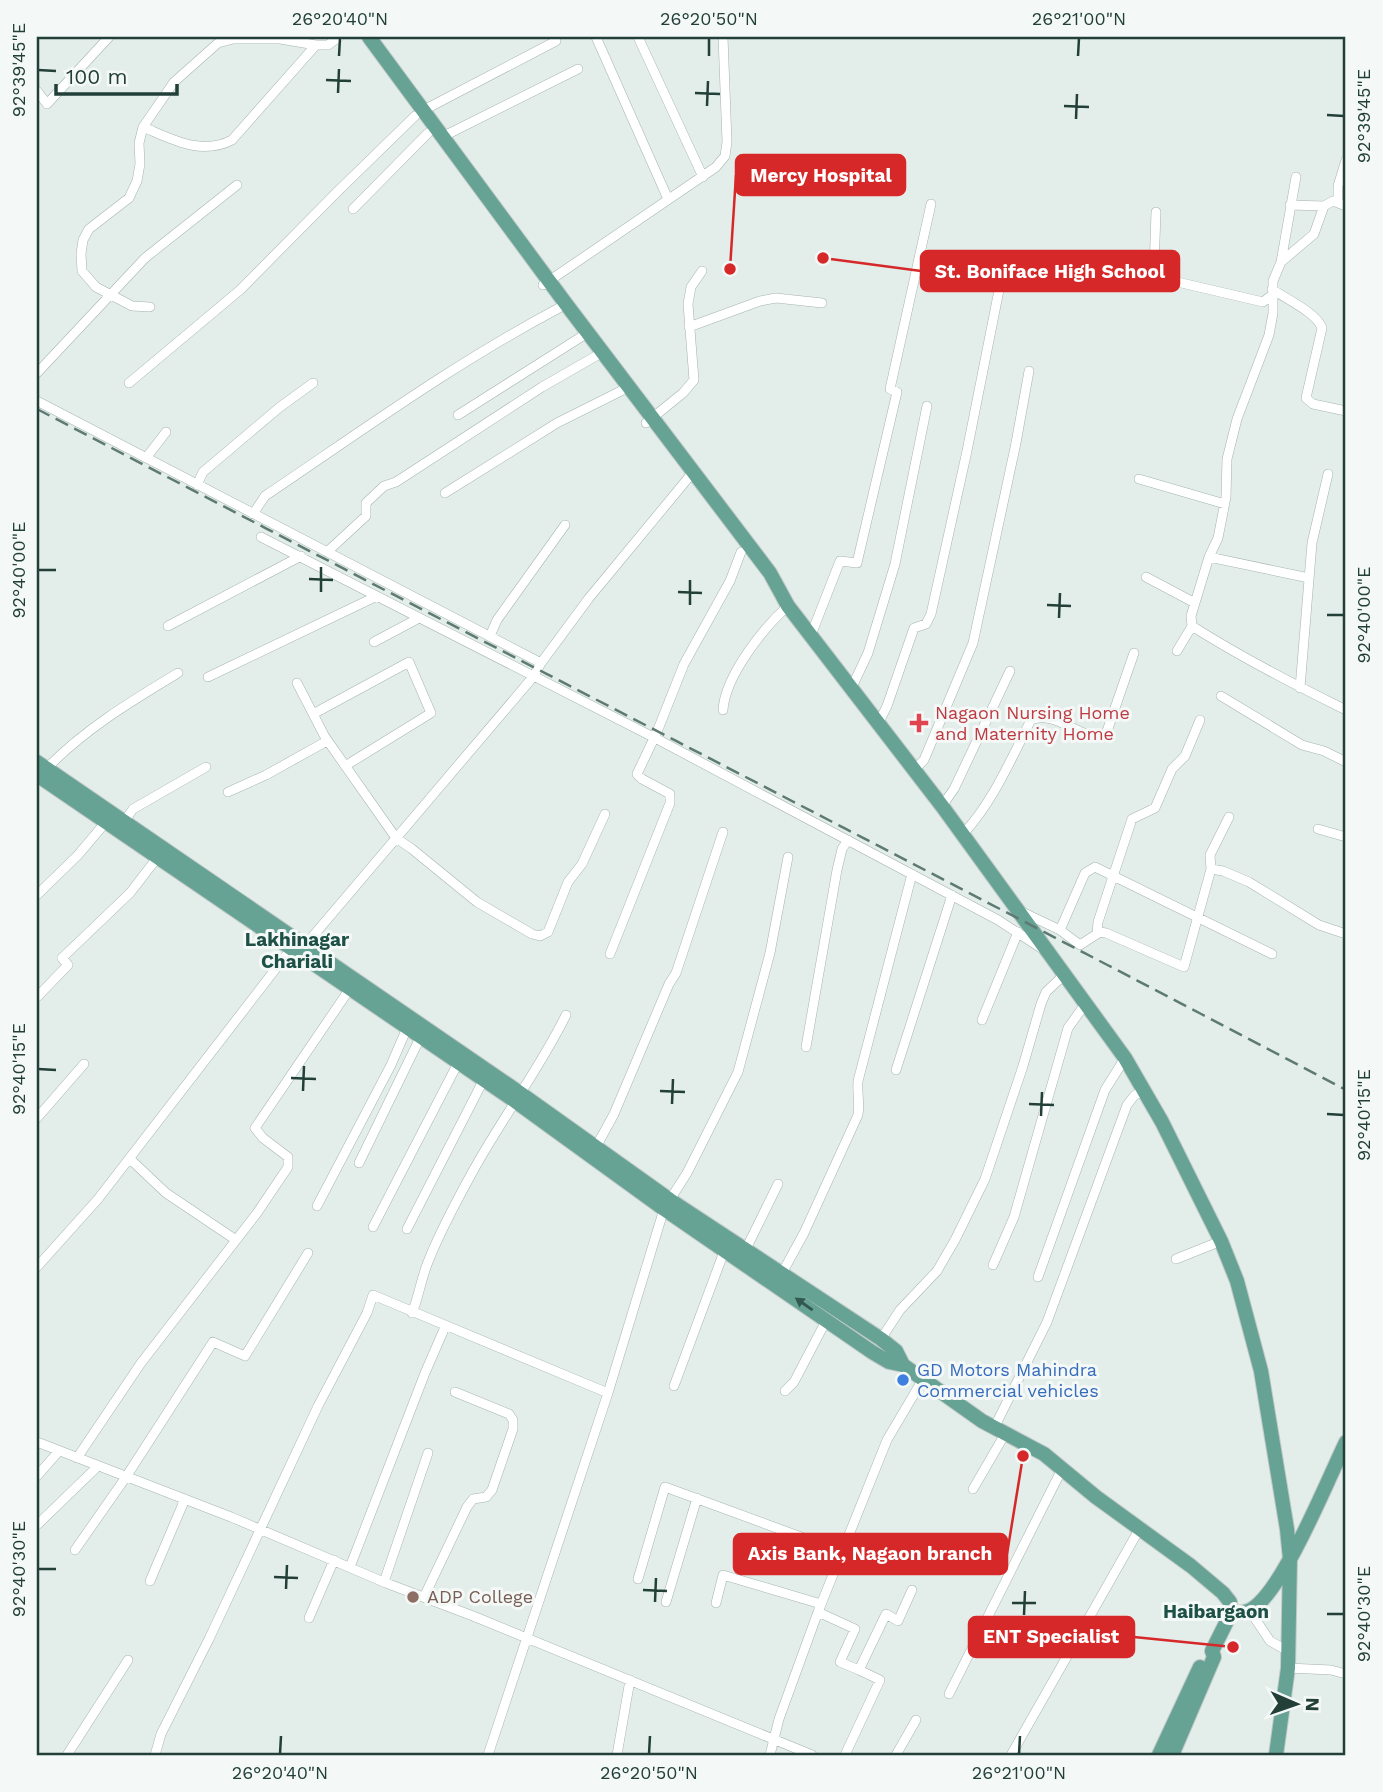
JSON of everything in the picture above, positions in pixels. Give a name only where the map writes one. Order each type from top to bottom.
[{"type":"main road","points":[[358,37],[691,475],[770,573],[788,606],[963,834],[1144,1088],[1221,1241],[1237,1281],[1261,1371],[1290,1559],[1287,1668],[1276,1755]]},
{"type":"main road","points":[[369,37],[419,114]]},
{"type":"main road","points":[[545,283],[559,308],[621,391],[649,420]]},
{"type":"main road","points":[[691,475],[741,552],[763,580],[778,591]]},
{"type":"main road","points":[[39,772],[124,822],[349,990],[420,1038],[484,1081],[517,1098],[596,1147],[667,1205],[745,1251],[827,1319],[889,1362],[903,1365],[1000,1431],[1044,1454],[1223,1593],[1230,1602],[1231,1613],[1212,1651],[1214,1657],[1172,1755]]},
{"type":"main road","points":[[39,772],[105,824],[517,1098],[725,1249],[881,1339],[896,1351],[903,1365]]},
{"type":"main road","points":[[1231,1613],[1250,1611],[1262,1600],[1290,1559],[1346,1442]]},
{"type":"main road","points":[[1159,1755],[1206,1652],[1212,1651]]},
{"type":"street","points":[[37,91],[47,104],[109,37]]},
{"type":"street","points":[[150,307],[132,306],[96,287],[82,271],[83,240],[89,229],[128,198],[137,181],[143,127],[174,82],[218,43],[280,39],[328,45],[339,37]]},
{"type":"street","points":[[596,37],[668,199]]},
{"type":"street","points":[[638,37],[702,177]]},
{"type":"street","points":[[545,283],[702,177],[725,156],[727,142],[723,37]]},
{"type":"street","points":[[130,383],[240,290],[419,114],[556,41]]},
{"type":"street","points":[[143,127],[185,145],[209,148],[222,145],[232,140],[316,45]]},
{"type":"street","points":[[353,209],[435,135],[578,69]]},
{"type":"street","points":[[1342,205],[1338,186],[1346,160]]},
{"type":"street","points":[[1177,652],[1192,626],[1191,616],[1209,557],[1218,538],[1225,504],[1227,459],[1237,419],[1269,335],[1273,313],[1272,292],[1281,262],[1296,177]]},
{"type":"street","points":[[37,373],[145,258],[237,185]]},
{"type":"street","points":[[1290,205],[1324,206],[1333,201],[1342,205]]},
{"type":"street","points":[[811,635],[840,561],[858,563],[897,392],[890,389],[931,204]]},
{"type":"street","points":[[1281,262],[1314,234],[1324,206]]},
{"type":"street","points":[[1156,212],[1156,277],[1263,302],[1272,292]]},
{"type":"street","points":[[649,420],[683,393],[694,380],[689,327],[691,287],[702,271]]},
{"type":"street","points":[[878,724],[887,706],[914,628],[926,624],[931,614],[1001,280]]},
{"type":"street","points":[[1272,292],[1305,310],[1321,323],[1306,398],[1313,404],[1346,411]]},
{"type":"street","points":[[689,327],[760,301],[776,298],[822,303]]},
{"type":"street","points":[[253,514],[265,496],[388,410],[498,340],[559,308]]},
{"type":"street","points":[[458,415],[581,337]]},
{"type":"street","points":[[327,552],[366,516],[366,503],[384,486],[396,482],[542,387],[596,356]]},
{"type":"street","points":[[914,770],[924,760],[973,643],[1029,371]]},
{"type":"street","points":[[197,485],[203,472],[313,383]]},
{"type":"street","points":[[445,493],[557,423],[621,391]]},
{"type":"street","points":[[37,401],[541,663]]},
{"type":"street","points":[[851,689],[868,653],[895,564],[928,406]]},
{"type":"street","points":[[146,458],[166,432]]},
{"type":"street","points":[[1300,688],[1311,543],[1328,474]]},
{"type":"street","points":[[37,1267],[99,1199],[298,950],[533,677],[589,598],[691,475]]},
{"type":"street","points":[[1139,478],[1225,504]]},
{"type":"street","points":[[490,636],[496,620],[565,525]]},
{"type":"street","points":[[261,537],[655,737],[952,895],[1018,932],[1048,953]]},
{"type":"street","points":[[610,954],[670,803],[670,794],[637,774],[684,664],[730,581],[741,552]]},
{"type":"street","points":[[168,626],[301,556]]},
{"type":"street","points":[[1209,557],[1309,578]]},
{"type":"street","points":[[1146,577],[1195,603]]},
{"type":"street","points":[[208,677],[377,596]]},
{"type":"street","points":[[723,710],[732,683],[753,644],[773,619],[788,606]]},
{"type":"street","points":[[374,642],[419,618]]},
{"type":"street","points":[[1192,626],[1300,688],[1346,710]]},
{"type":"street","points":[[963,834],[974,822],[1004,774],[1031,720],[1038,717],[1061,723],[1096,738],[1105,737],[1134,653]]},
{"type":"street","points":[[313,714],[409,662],[431,713],[345,766]]},
{"type":"street","points":[[942,806],[954,789],[1010,671]]},
{"type":"street","points":[[39,772],[106,717],[178,673]]},
{"type":"street","points":[[296,683],[327,741],[396,838],[477,902],[504,919],[540,936],[548,932],[568,882],[582,864],[605,814]]},
{"type":"street","points":[[1221,696],[1303,745],[1324,751],[1346,762]]},
{"type":"street","points":[[1097,934],[1098,922],[1132,819],[1155,808],[1172,769],[1185,756],[1200,720]]},
{"type":"street","points":[[228,792],[266,775],[327,741]]},
{"type":"street","points":[[124,822],[133,809],[206,767]]},
{"type":"street","points":[[1018,910],[1060,930],[1080,945],[1097,934],[1106,933],[1184,967],[1211,869],[1210,855],[1229,817]]},
{"type":"street","points":[[37,895],[105,824]]},
{"type":"street","points":[[1318,829],[1346,837]]},
{"type":"street","points":[[596,1147],[614,1114],[669,984],[676,974],[723,832]]},
{"type":"street","points":[[806,1047],[837,870],[842,849],[848,840]]},
{"type":"street","points":[[488,1755],[667,1205],[706,1137],[738,1072],[770,953],[788,857]]},
{"type":"street","points":[[37,997],[68,965],[62,958],[130,893],[157,859]]},
{"type":"street","points":[[1060,930],[1085,873],[1095,867],[1272,954]]},
{"type":"street","points":[[1211,869],[1223,871],[1249,883],[1319,925],[1346,934]]},
{"type":"street","points":[[779,1278],[804,1233],[858,1115],[858,1081],[912,874]]},
{"type":"street","points":[[896,1070],[952,895]]},
{"type":"street","points":[[982,1020],[1018,932]]},
{"type":"street","points":[[881,1339],[900,1310],[937,1271],[955,1240],[985,1180],[1041,1004],[1046,992],[1064,975]]},
{"type":"street","points":[[77,1458],[141,1363],[236,1240],[288,1167],[288,1157],[254,1128],[349,990]]},
{"type":"street","points":[[993,1265],[1014,1217],[1068,1028],[1086,1003]]},
{"type":"street","points":[[412,1312],[429,1260],[473,1171],[549,1050],[566,1015]]},
{"type":"street","points":[[317,1206],[391,1065],[407,1028]]},
{"type":"street","points":[[359,1163],[420,1038]]},
{"type":"street","points":[[1038,1277],[1105,1090],[1125,1058]]},
{"type":"street","points":[[373,1227],[458,1063]]},
{"type":"street","points":[[37,1118],[83,1064]]},
{"type":"street","points":[[407,1229],[484,1081]]},
{"type":"street","points":[[972,1489],[1000,1431],[1059,1291],[1127,1105],[1144,1088]]},
{"type":"street","points":[[130,1159],[166,1193],[236,1240]]},
{"type":"street","points":[[745,1251],[778,1184]]},
{"type":"street","points":[[1176,1259],[1221,1241]]},
{"type":"street","points":[[674,1386],[725,1249]]},
{"type":"street","points":[[75,1550],[127,1477],[213,1342],[245,1356],[308,1253]]},
{"type":"street","points":[[155,1755],[161,1734],[373,1295],[607,1393]]},
{"type":"street","points":[[785,1391],[794,1382],[827,1319]]},
{"type":"street","points":[[351,1567],[445,1327]]},
{"type":"street","points":[[770,1755],[779,1719],[820,1608],[887,1440],[923,1379]]},
{"type":"street","points":[[424,1597],[467,1507],[473,1499],[486,1497],[492,1490],[513,1429],[513,1420],[509,1414],[455,1392]]},
{"type":"street","points":[[37,1442],[185,1499],[384,1583],[527,1638],[812,1755]]},
{"type":"street","points":[[37,1476],[59,1451]]},
{"type":"street","points":[[384,1583],[428,1453]]},
{"type":"street","points":[[37,1525],[98,1466]]},
{"type":"street","points":[[949,1693],[1062,1469]]},
{"type":"street","points":[[638,1580],[665,1486],[842,1552]]},
{"type":"street","points":[[666,1602],[697,1498]]},
{"type":"street","points":[[150,1581],[185,1499]]},
{"type":"street","points":[[1011,1755],[1140,1528]]},
{"type":"street","points":[[309,1618],[334,1560]]},
{"type":"street","points":[[716,1603],[723,1575],[820,1608],[855,1629],[840,1662],[880,1680],[845,1755]]},
{"type":"street","points":[[859,1671],[886,1614],[898,1621],[912,1590]]},
{"type":"street","points":[[1250,1611],[1270,1641],[1288,1651]]},
{"type":"street","points":[[67,1755],[128,1660]]},
{"type":"street","points":[[1287,1668],[1331,1670],[1346,1674]]},
{"type":"street","points":[[617,1755],[630,1680]]},
{"type":"street","points":[[896,1755],[916,1720]]},
{"type":"railway","points":[[37,409],[1346,1090]]},
{"type":"place","name":"St. Boniface High School","points":[[823,258]]},
{"type":"place","name":"Mercy Hospital","points":[[730,269]]},
{"type":"place","name":"Nagaon Nursing Home and Maternity Home","points":[[919,723]]},
{"type":"place","name":"GD Motors Mahindra Commercial vehicles","points":[[903,1380]]},
{"type":"place","name":"Axis Bank, Nagaon branch","points":[[1023,1456]]},
{"type":"place","name":"ADP College","points":[[413,1597]]},
{"type":"place","name":"ENT Specialist","points":[[1233,1647]]},
{"type":"district","name":"Lakhinagar Chariali","points":[[297,950]]},
{"type":"district","name":"Haibargaon","points":[[1216,1611]]}]
